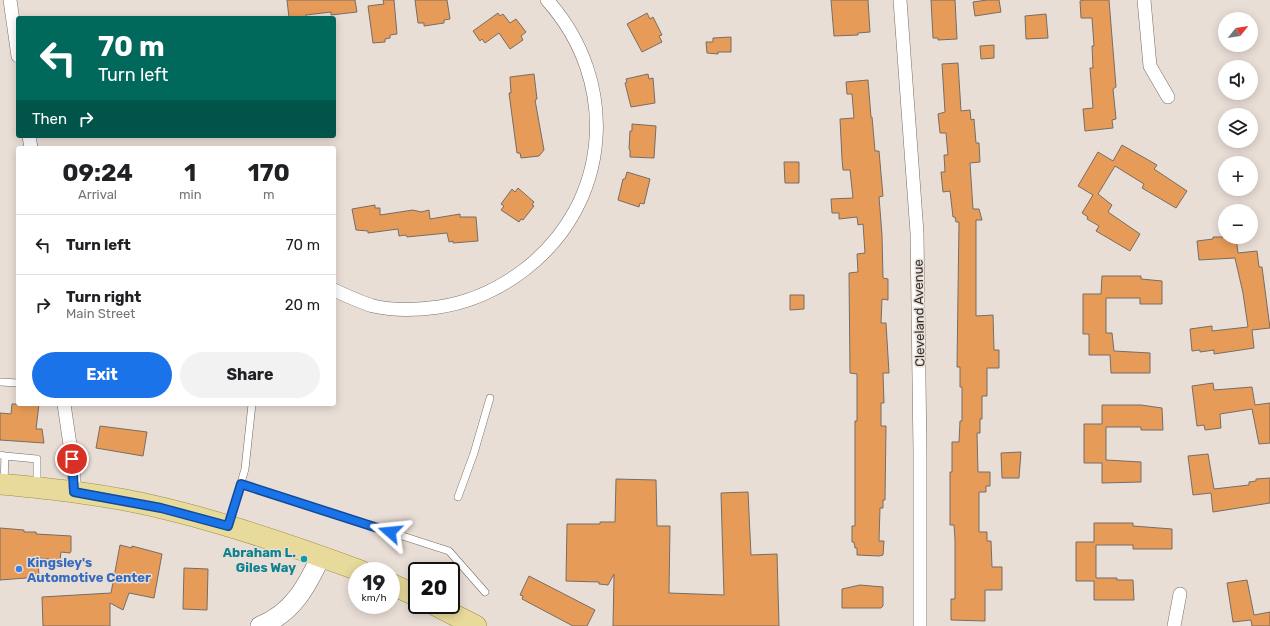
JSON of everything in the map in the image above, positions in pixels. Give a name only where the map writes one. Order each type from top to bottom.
[{"type":"main road","points":[[2,484],[74,492],[161,508],[228,526],[348,566]]},
{"type":"main road","points":[[260,626],[276,618],[292,605],[304,589],[321,556]]},
{"type":"main road","points":[[453,614],[476,626]]},
{"type":"street","points":[[12,0],[16,37]]},
{"type":"street","points":[[336,291],[374,306],[416,310],[457,304],[480,296],[506,283],[546,252],[561,233],[574,214],[592,170],[598,127],[596,104],[589,70],[568,27],[548,0]]},
{"type":"street","name":"Cleveland Avenue","points":[[900,0],[917,233],[920,437],[920,626]]},
{"type":"street","points":[[1144,0],[1150,66],[1168,97]]},
{"type":"street","points":[[64,406],[74,472],[74,492]]},
{"type":"street","points":[[1174,626],[1180,594]]},
{"type":"lane","points":[[0,382],[16,383]]},
{"type":"lane","points":[[458,497],[474,453],[490,398]]},
{"type":"lane","points":[[228,526],[245,469],[252,406]]},
{"type":"lane","points":[[2,484],[3,455],[38,459],[37,488]]},
{"type":"lane","points":[[241,484],[449,551],[485,592]]},
{"type":"building","points":[[287,0],[355,0],[357,12],[331,15],[331,12],[306,16],[289,16]]},
{"type":"building","points":[[383,0],[394,0],[397,34],[390,35],[390,38],[385,39],[385,42],[373,43],[368,6],[384,4]]},
{"type":"building","points":[[415,0],[447,0],[450,19],[444,20],[444,23],[424,26],[424,23],[418,23]]},
{"type":"building","points":[[831,0],[868,0],[870,32],[858,33],[858,35],[834,36]]},
{"type":"building","points":[[931,0],[955,0],[957,39],[938,40],[938,38],[933,38]]},
{"type":"building","points":[[999,0],[1001,12],[975,16],[973,2]]},
{"type":"building","points":[[1109,0],[1116,87],[1113,89],[1116,119],[1112,120],[1113,128],[1085,131],[1083,109],[1093,108],[1090,68],[1093,68],[1092,46],[1094,46],[1092,18],[1081,18],[1080,1]]},
{"type":"building","points":[[498,13],[500,16],[503,14],[510,23],[516,19],[526,32],[521,36],[523,40],[510,49],[499,33],[485,43],[482,39],[480,41],[473,31]]},
{"type":"building","points":[[647,13],[650,19],[653,17],[662,35],[659,36],[662,42],[642,52],[627,24]]},
{"type":"building","points":[[1046,14],[1048,38],[1026,39],[1025,16]]},
{"type":"building","points":[[731,37],[731,52],[718,52],[718,54],[707,53],[706,42],[713,42],[713,38]]},
{"type":"building","points":[[994,45],[994,58],[981,59],[980,46]]},
{"type":"building","points":[[958,63],[961,111],[970,110],[971,120],[974,119],[976,143],[979,143],[980,162],[970,163],[973,209],[979,209],[982,220],[976,220],[976,316],[993,315],[994,350],[999,350],[999,368],[987,368],[987,396],[982,396],[982,419],[980,419],[980,433],[977,433],[978,472],[990,472],[990,486],[986,486],[986,492],[979,492],[979,532],[987,532],[987,541],[991,541],[992,567],[1002,567],[1002,590],[985,590],[985,621],[951,620],[951,599],[955,599],[955,539],[954,525],[950,525],[950,472],[952,472],[952,442],[959,442],[960,421],[962,421],[962,387],[960,387],[960,367],[957,367],[959,222],[956,222],[955,217],[953,217],[950,191],[943,192],[941,172],[945,172],[944,155],[948,155],[946,133],[940,133],[938,114],[945,112],[942,64]]},
{"type":"building","points":[[534,74],[537,99],[535,100],[544,150],[539,156],[521,158],[520,153],[517,153],[509,93],[511,93],[510,77]]},
{"type":"building","points":[[648,74],[649,79],[653,78],[655,103],[631,107],[625,83],[627,82],[626,79]]},
{"type":"building","points":[[868,80],[875,151],[879,151],[883,196],[879,197],[883,278],[888,279],[888,300],[882,299],[881,323],[886,323],[889,373],[883,373],[884,403],[881,403],[881,426],[886,426],[885,500],[883,500],[883,508],[880,508],[879,541],[884,541],[883,555],[879,556],[857,555],[857,548],[855,548],[854,542],[852,542],[852,526],[855,526],[855,421],[857,421],[857,374],[850,373],[849,273],[858,272],[857,254],[865,253],[863,224],[858,225],[857,217],[839,219],[839,213],[832,213],[831,199],[853,198],[850,170],[843,170],[840,119],[854,118],[852,94],[847,94],[846,82]]},
{"type":"building","points":[[632,124],[656,126],[654,158],[630,157],[630,131],[632,131]]},
{"type":"building","points":[[1122,145],[1157,165],[1154,169],[1187,191],[1176,208],[1142,188],[1144,184],[1115,166],[1098,194],[1112,205],[1108,212],[1140,234],[1130,251],[1096,231],[1099,226],[1087,219],[1088,217],[1082,213],[1093,195],[1078,186],[1098,152],[1113,161]]},
{"type":"building","points":[[784,162],[799,162],[799,183],[785,183]]},
{"type":"building","points":[[627,172],[650,179],[644,204],[640,203],[639,207],[618,200],[623,179],[625,179]]},
{"type":"building","points":[[518,188],[534,202],[532,205],[534,206],[523,220],[521,219],[519,222],[501,210],[504,206],[501,204],[512,189],[515,192]]},
{"type":"building","points":[[375,205],[375,208],[380,208],[380,215],[413,210],[421,212],[429,210],[430,219],[460,214],[460,217],[476,217],[478,241],[449,242],[447,233],[407,237],[406,235],[399,236],[398,229],[368,233],[368,231],[356,230],[352,209]]},
{"type":"building","points":[[1213,237],[1218,237],[1218,244],[1237,244],[1238,253],[1257,251],[1259,267],[1262,267],[1270,328],[1252,330],[1254,348],[1214,354],[1214,350],[1200,352],[1200,350],[1192,351],[1190,329],[1212,326],[1212,331],[1248,327],[1243,293],[1235,258],[1199,260],[1197,241],[1213,239]]},
{"type":"building","points":[[1102,276],[1141,276],[1141,279],[1162,281],[1162,304],[1140,304],[1140,298],[1106,298],[1106,333],[1112,333],[1114,351],[1150,353],[1150,373],[1111,373],[1110,355],[1089,355],[1089,334],[1083,334],[1083,294],[1101,294]]},
{"type":"building","points":[[790,295],[804,295],[804,309],[790,310]]},
{"type":"building","points":[[1213,383],[1214,390],[1252,387],[1255,405],[1270,403],[1270,443],[1259,444],[1252,409],[1220,414],[1221,428],[1205,430],[1204,425],[1197,426],[1192,386]]},
{"type":"building","points":[[12,404],[16,404],[16,406],[39,406],[36,429],[42,429],[44,443],[0,440],[0,413],[11,414]]},
{"type":"building","points":[[1102,405],[1141,405],[1162,408],[1163,430],[1141,430],[1141,427],[1106,427],[1106,460],[1141,462],[1141,482],[1102,483],[1102,463],[1084,463],[1084,424],[1102,424]]},
{"type":"building","points":[[100,426],[147,432],[143,456],[96,448]]},
{"type":"building","points":[[1021,452],[1019,478],[1002,478],[1001,453]]},
{"type":"building","points":[[1208,454],[1214,489],[1249,485],[1249,482],[1256,481],[1256,479],[1270,478],[1270,503],[1213,512],[1211,493],[1193,495],[1188,456]]},
{"type":"building","points":[[616,479],[656,480],[657,526],[670,526],[669,593],[724,595],[721,493],[748,492],[751,555],[777,554],[779,626],[613,626],[614,574],[608,585],[599,584],[599,582],[566,581],[567,524],[600,524],[600,522],[615,522]]},
{"type":"building","points":[[1094,523],[1133,523],[1133,526],[1172,529],[1172,549],[1133,549],[1133,545],[1096,545],[1096,578],[1133,580],[1134,600],[1094,600],[1094,581],[1076,581],[1076,542],[1094,542]]},
{"type":"building","points":[[0,528],[24,530],[24,532],[36,532],[36,534],[71,536],[71,551],[70,553],[61,552],[60,560],[38,558],[39,577],[0,580]]},
{"type":"building","points":[[120,545],[132,548],[132,546],[162,554],[154,598],[129,593],[123,610],[110,603],[110,626],[43,626],[42,597],[111,593]]},
{"type":"building","points":[[184,568],[208,569],[207,610],[183,609]]},
{"type":"building","points":[[529,576],[595,610],[587,626],[573,626],[522,599],[523,596],[520,595]]},
{"type":"building","points":[[1247,580],[1254,615],[1270,612],[1270,626],[1252,626],[1251,620],[1233,622],[1227,583]]},
{"type":"building","points":[[860,585],[883,587],[883,606],[881,608],[842,608],[842,589]]},
{"type":"place","name":"Abraham L. Giles Way","points":[[304,559]]},
{"type":"place","name":"Kingsley's Automotive Center","points":[[19,569]]},
{"type":"route","points":[[72,459],[74,472],[74,492],[161,508],[228,526],[241,484],[390,532]]}]
